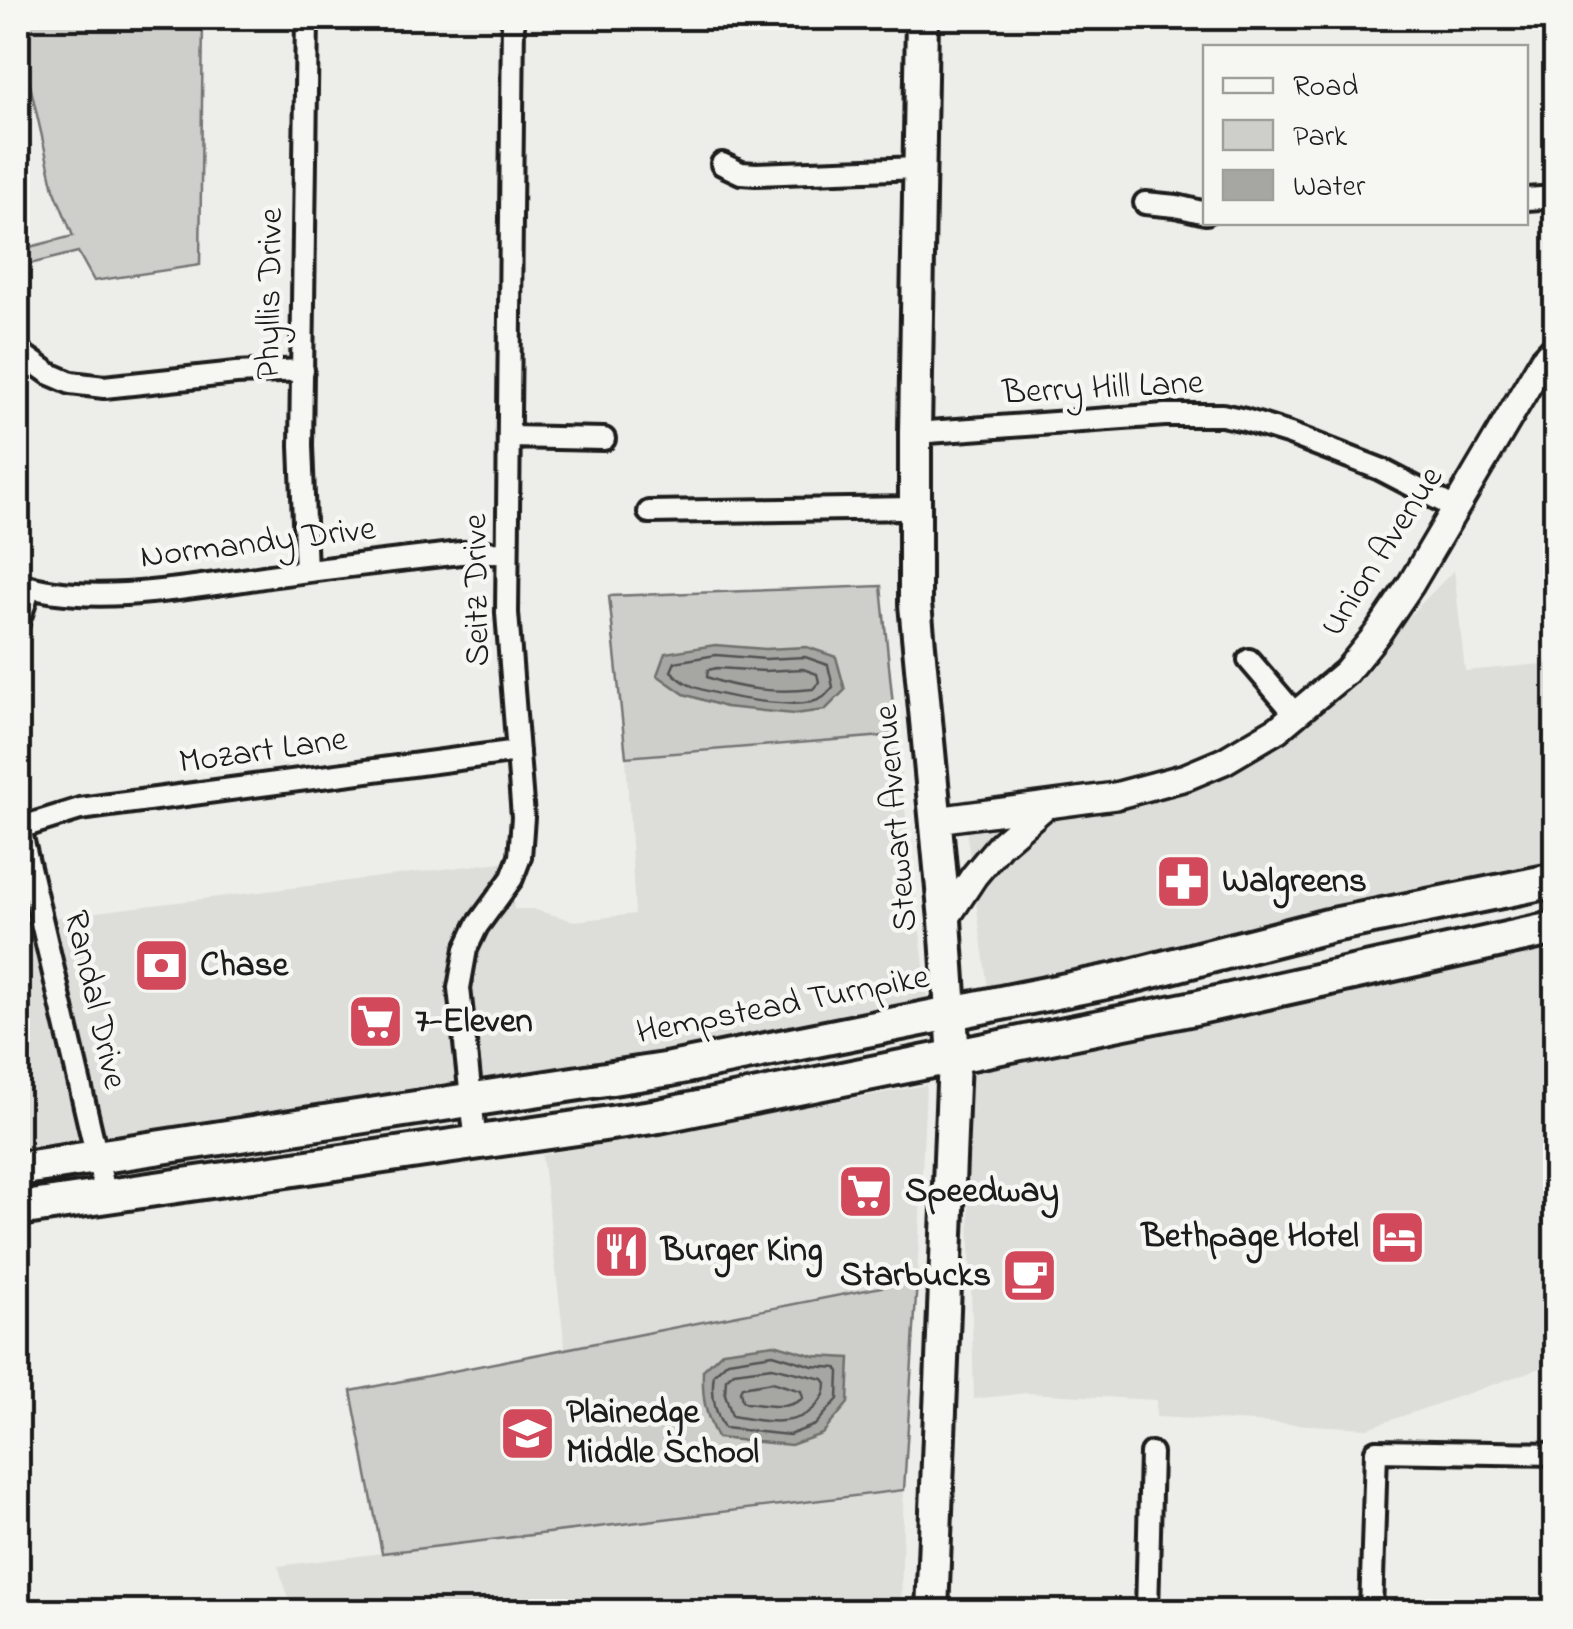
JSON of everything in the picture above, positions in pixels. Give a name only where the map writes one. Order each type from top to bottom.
[{"type":"main road","name":"Stewart Avenue","points":[[922,18],[915,604],[954,1058],[932,1612]]},
{"type":"main road","name":"Hempstead Turnpike","points":[[18,1169],[672,1069],[1116,980],[1328,926],[1556,880]]},
{"type":"main road","points":[[18,1209],[660,1116],[1198,1007],[1556,928]]},
{"type":"street","name":"Phyllis Drive","points":[[306,571],[301,446],[307,18]]},
{"type":"street","name":"Seitz Drive","points":[[476,1144],[459,988],[466,949],[477,926],[512,878],[520,857],[524,817],[508,613],[513,18]]},
{"type":"street","points":[[722,164],[740,173],[756,174],[920,168]]},
{"type":"street","points":[[1528,198],[1556,196]]},
{"type":"street","points":[[1146,203],[1203,212]]},
{"type":"street","name":"Union Avenue","points":[[936,820],[1115,796],[1186,777],[1224,761],[1278,729],[1346,672],[1378,634],[1556,346]]},
{"type":"street","points":[[18,351],[50,374],[71,383],[104,387],[303,370]]},
{"type":"street","name":"Berry Hill Lane","points":[[915,433],[1165,415],[1222,415],[1290,434],[1380,469],[1455,508]]},
{"type":"street","points":[[509,437],[604,438]]},
{"type":"street","points":[[649,512],[915,508]]},
{"type":"street","name":"Normandy Drive","points":[[24,585],[93,595],[168,590],[461,553],[508,552]]},
{"type":"street","points":[[18,623],[24,585]]},
{"type":"street","points":[[1249,660],[1296,715]]},
{"type":"street","name":"Mozart Lane","points":[[18,824],[80,809],[518,751]]},
{"type":"street","points":[[945,920],[1000,846],[1045,806]]},
{"type":"street","name":"Randal Drive","points":[[18,824],[106,1196]]},
{"type":"street","points":[[1371,1612],[1376,1451],[1556,1454]]},
{"type":"street","points":[[1148,1612],[1151,1453]]},
{"type":"shaded area","points":[[1454,570],[1465,671],[1555,663],[1555,872],[989,996],[965,822],[1203,779],[1337,690]]},
{"type":"shaded area","points":[[896,735],[928,999],[589,1067],[352,1099],[18,1160],[18,924],[509,861],[514,909],[532,909],[574,921],[635,914],[626,757]]},
{"type":"shaded area","points":[[1555,937],[1555,1363],[1368,1428],[1156,1417],[1156,1400],[1027,1393],[974,1399],[965,1063]]},
{"type":"shaded area","points":[[926,1085],[917,1280],[675,1327],[904,1473],[901,1611],[293,1611],[278,1566],[382,1553],[351,1391],[565,1348],[542,1155]]},
{"type":"green space","points":[[18,18],[203,18],[200,265],[94,281],[78,252],[18,267],[18,250],[73,236],[54,189]]},
{"type":"green space","points":[[881,586],[896,735],[626,757],[609,596]]},
{"type":"green space","points":[[917,1280],[904,1490],[382,1553],[351,1391]]},
{"type":"water","points":[[715,645],[807,647],[836,657],[845,690],[825,710],[794,714],[725,707],[684,694],[657,675],[665,653]]},
{"type":"water","points":[[774,1344],[815,1356],[850,1358],[848,1403],[822,1434],[791,1445],[717,1438],[705,1405],[703,1370],[723,1351]]},
{"type":"place","name":"Walgreens","points":[[1183,882]]},
{"type":"place","name":"Chase","points":[[161,966]]},
{"type":"place","name":"7-Eleven","points":[[376,1022]]},
{"type":"place","name":"Speedway","points":[[866,1192]]},
{"type":"place","name":"Bethpage Hotel","points":[[1398,1237]]},
{"type":"place","name":"Burger King","points":[[622,1251]]},
{"type":"place","name":"Starbucks","points":[[1030,1276]]},
{"type":"place","name":"Plainedge Middle School","points":[[527,1433]]}]
